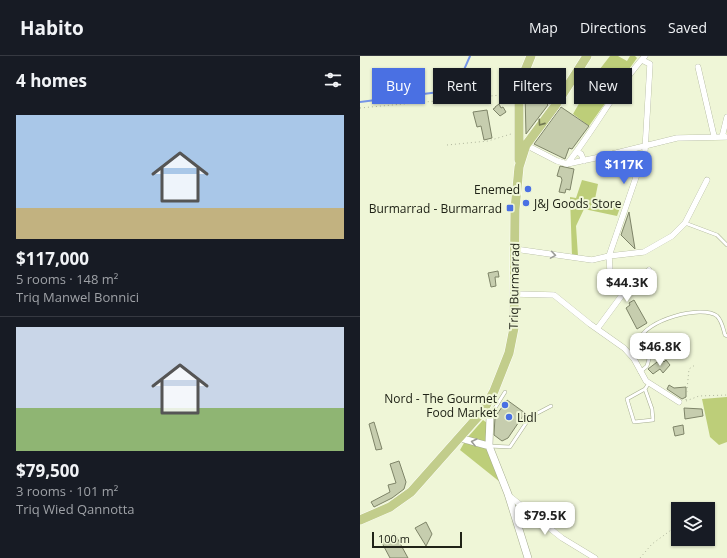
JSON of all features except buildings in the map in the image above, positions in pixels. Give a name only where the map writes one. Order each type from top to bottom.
[{"type":"main road","points":[[526,68],[531,56]]},
{"type":"main road","name":"Triq Burmarrad","points":[[360,520],[382,511],[401,500],[423,480],[460,438],[486,414],[509,353],[514,328],[515,209],[519,167],[526,145],[555,106],[587,56]]},
{"type":"main road","points":[[518,104],[519,167]]},
{"type":"street","points":[[567,164],[577,152],[641,57],[650,64],[645,151],[609,256],[610,271],[628,287]]},
{"type":"street","points":[[698,67],[714,136]]},
{"type":"street","points":[[526,145],[557,161],[567,164],[677,138],[714,136],[724,137],[727,117]]},
{"type":"street","points":[[577,152],[581,154],[584,161]]},
{"type":"street","points":[[515,249],[592,260],[609,256],[644,252],[672,236],[685,223],[707,180]]},
{"type":"street","points":[[597,329],[628,287],[649,270]]},
{"type":"street","points":[[515,294],[554,295],[624,348],[632,357],[648,383],[679,402]]},
{"type":"street","points":[[486,414],[489,446],[508,494],[528,558]]},
{"type":"street","points":[[460,438],[489,446]]},
{"type":"street","points":[[508,494],[562,538],[595,558]]},
{"type":"lane","points":[[685,223],[716,235],[727,245]]},
{"type":"lane","points":[[640,372],[647,366],[649,359],[640,342],[642,335],[656,324],[677,315],[697,311],[715,314],[721,320],[725,335],[727,336]]},
{"type":"lane","points":[[645,389],[652,409],[653,420],[634,422],[626,399],[645,389],[648,383]]},
{"type":"lane","points":[[486,414],[505,392]]},
{"type":"lane","points":[[489,446],[510,447],[530,418],[551,406]]},
{"type":"path","points":[[360,108],[499,95]]},
{"type":"path","points":[[446,145],[488,141],[518,132]]},
{"type":"path","points":[[695,365],[689,370],[686,400],[699,396],[727,395]]},
{"type":"path","points":[[640,558],[652,544],[671,530]]},
{"type":"green space","points":[[610,56],[618,56],[627,61],[630,56],[635,56],[637,58],[630,68],[601,68]]},
{"type":"green space","points":[[579,104],[605,104],[589,126],[573,114]]},
{"type":"green space","points":[[582,180],[598,184],[595,199],[621,205],[617,216],[584,209],[576,226],[578,256],[572,256],[570,197],[576,198]]},
{"type":"green space","points":[[727,397],[727,442],[719,445],[710,437],[702,399]]},
{"type":"green space","points":[[483,420],[487,423],[485,442],[468,437]]},
{"type":"green space","points":[[464,443],[481,446],[486,449],[494,463],[500,482],[460,450]]},
{"type":"waterway","points":[[360,102],[447,91],[455,84],[464,71],[470,56]]},
{"type":"place","name":"Enemed","points":[[528,189]]},
{"type":"place","name":"J&J Goods Store","points":[[526,203]]},
{"type":"place","name":"Burmarrad - Burmarrad","points":[[510,208]]},
{"type":"place","name":"Nord - The Gourmet Food Market","points":[[505,405]]},
{"type":"place","name":"Lidl","points":[[509,417]]}]
